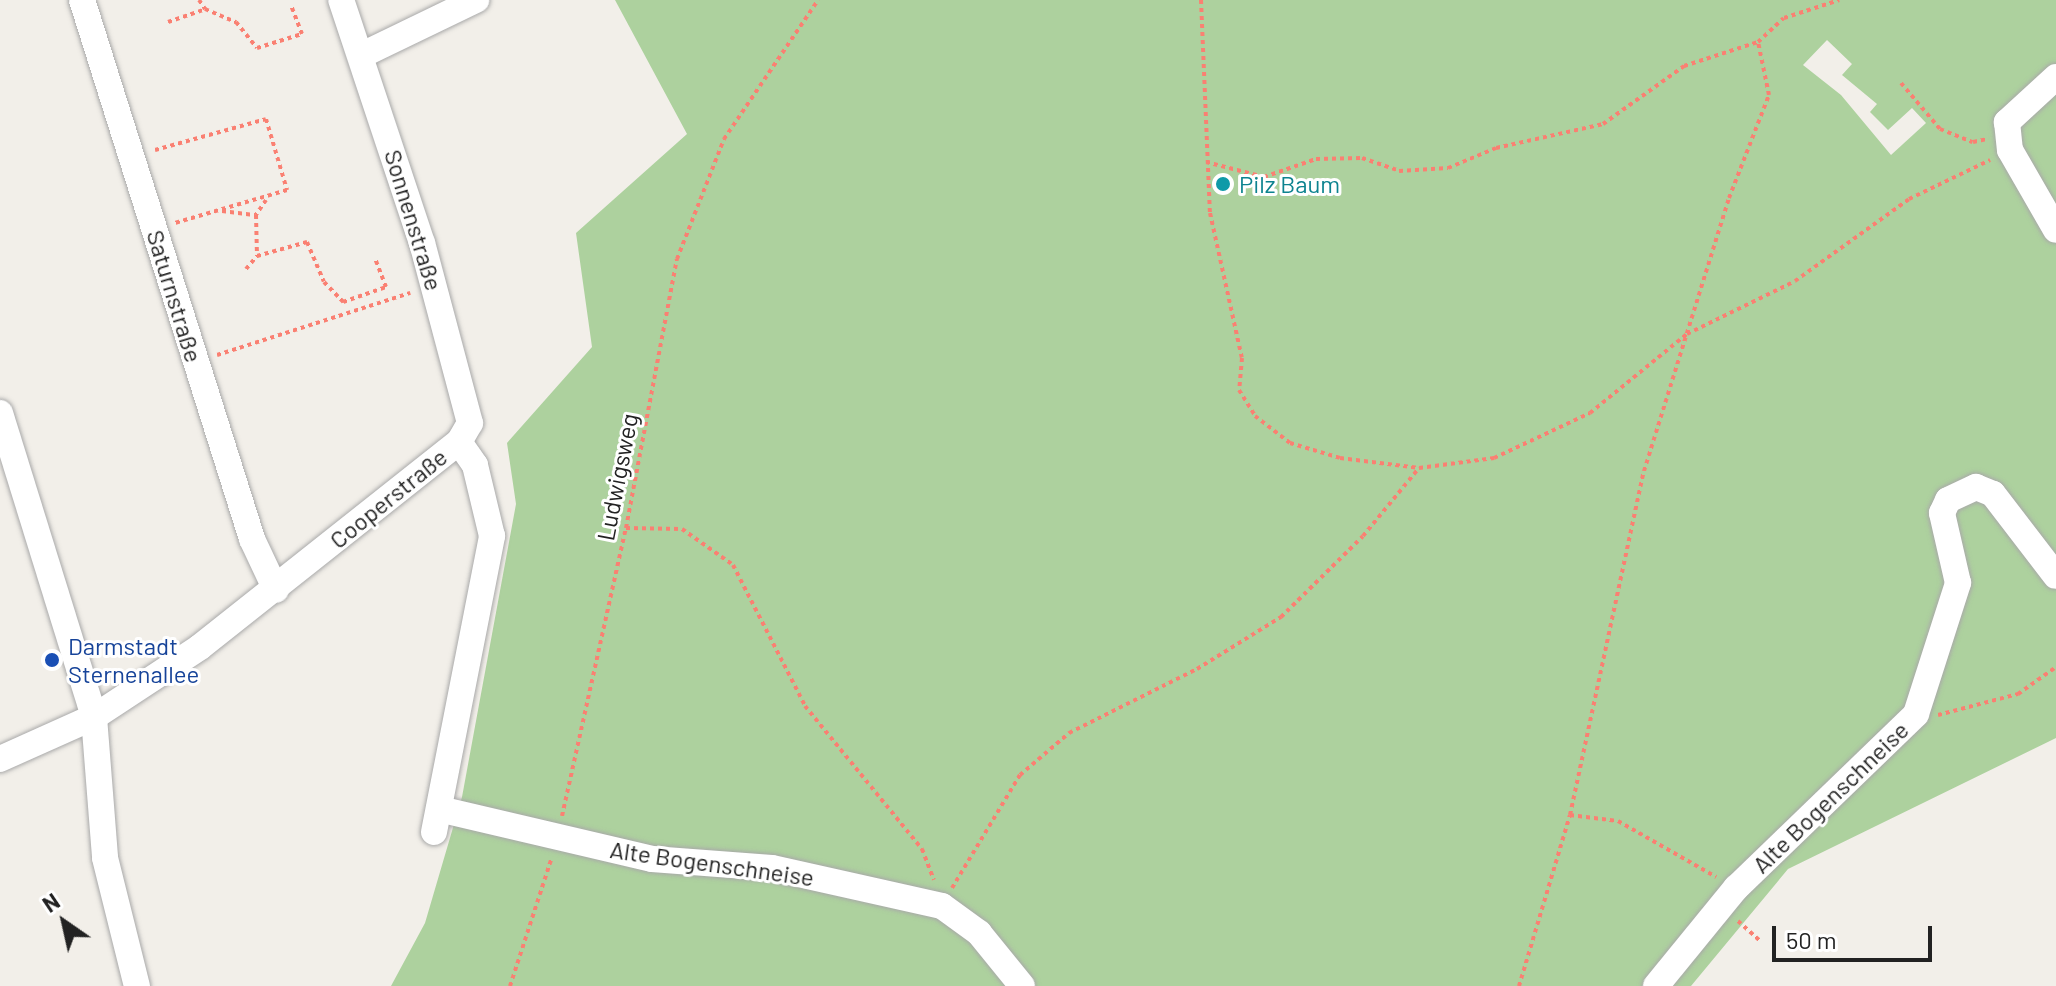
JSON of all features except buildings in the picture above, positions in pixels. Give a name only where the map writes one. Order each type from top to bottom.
[{"type":"street","name":"Saturnstraße","points":[[82,0],[252,539],[276,590]]},
{"type":"street","name":"Sonnenstraße","points":[[341,0],[362,55],[435,285],[466,394],[470,423],[459,442]]},
{"type":"street","points":[[362,55],[476,0]]},
{"type":"street","points":[[2056,77],[2007,122],[2009,142],[2056,230]]},
{"type":"street","points":[[0,413],[94,717],[105,858],[137,986]]},
{"type":"street","name":"Cooperstraße","points":[[0,759],[94,717],[276,590],[459,442],[475,465],[492,536],[437,821],[558,836]]},
{"type":"street","name":"Alte Bogenschneise","points":[[1656,986],[1729,897],[1916,714],[1958,583],[1942,513],[1948,500],[1976,487],[1993,494],[2056,576]]},
{"type":"street","name":"Alte Bogenschneise","points":[[558,836],[652,859],[772,868],[942,906],[979,933],[1022,986]]},
{"type":"path","points":[[199,0],[205,9],[236,22],[257,48],[302,34],[291,5]]},
{"type":"path","name":"Ludwigsweg","points":[[510,986],[558,836],[626,528],[677,259],[724,139],[818,0]]},
{"type":"path","points":[[1201,0],[1210,213],[1242,358],[1239,390],[1255,416],[1290,443],[1340,458],[1419,468],[1494,458],[1590,413],[1687,334],[1795,281],[1909,199],[2009,142]]},
{"type":"path","points":[[1206,162],[1264,177],[1316,159],[1362,158],[1399,171],[1448,168],[1496,148],[1603,124],[1684,66],[1758,42],[1784,18],[1839,0]]},
{"type":"path","points":[[168,22],[205,9]]},
{"type":"path","points":[[1519,986],[1570,815],[1644,471],[1729,198],[1769,95],[1758,42]]},
{"type":"path","points":[[1901,83],[1940,129],[1973,142],[2009,142]]},
{"type":"path","points":[[133,156],[266,119],[287,190],[173,224]]},
{"type":"path","points":[[257,256],[256,215],[268,198]]},
{"type":"path","points":[[216,210],[256,215]]},
{"type":"path","points":[[246,269],[257,256],[307,242],[324,282],[343,302],[386,287],[375,258]]},
{"type":"path","points":[[195,362],[435,285]]},
{"type":"path","points":[[942,906],[1020,775],[1069,733],[1197,669],[1281,617],[1363,536],[1419,468]]},
{"type":"path","points":[[626,528],[682,529],[733,565],[805,706],[922,849],[942,906]]},
{"type":"path","points":[[1916,714],[1943,715],[2018,694],[2056,667]]},
{"type":"path","points":[[1570,815],[1618,821],[1729,897],[1761,942]]},
{"type":"green space","points":[[615,0],[2056,0],[2056,738],[1788,869],[1691,986],[391,986],[425,923],[462,797],[516,504],[507,443],[592,347],[576,233],[687,134]],"holes":[[[1827,40],[1852,64],[1842,75],[1877,104],[1870,112],[1888,130],[1912,108],[1926,123],[1891,155],[1841,95],[1803,65]]]},
{"type":"place","name":"Pilz Baum","points":[[1223,184]]},
{"type":"place","name":"Darmstadt Sternenallee","points":[[52,660]]}]
